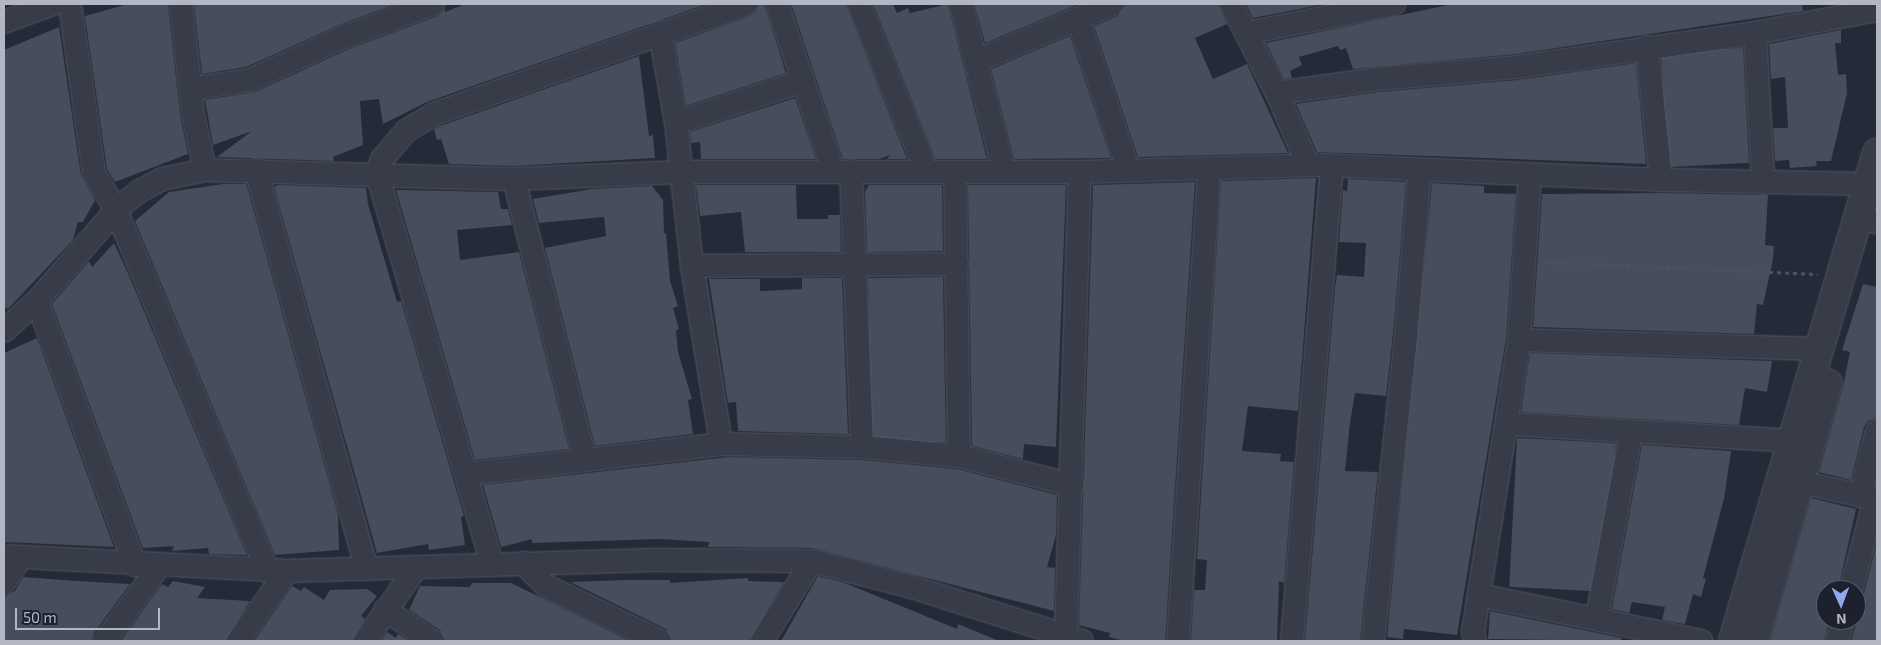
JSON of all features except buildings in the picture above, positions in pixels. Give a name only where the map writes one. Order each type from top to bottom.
[{"type":"street","points":[[4,22],[52,4]]},
{"type":"street","points":[[70,4],[88,150],[97,179],[116,210],[277,571]]},
{"type":"street","points":[[182,4],[190,88],[205,170]]},
{"type":"street","points":[[190,88],[250,80],[344,37],[432,4]]},
{"type":"street","points":[[492,564],[467,474],[376,173],[392,146],[426,118],[660,32],[746,4]]},
{"type":"street","points":[[777,4],[803,81],[843,171],[854,264],[862,447]]},
{"type":"street","points":[[859,4],[926,171]]},
{"type":"street","points":[[961,4],[1004,171]]},
{"type":"street","points":[[976,61],[1113,4]]},
{"type":"street","points":[[1230,4],[1247,33],[1277,94],[1308,165]]},
{"type":"street","points":[[1247,33],[1386,5]]},
{"type":"street","points":[[1277,94],[1378,79],[1475,72],[1755,33],[1877,10]]},
{"type":"street","points":[[1078,20],[1128,171]]},
{"type":"street","points":[[660,32],[676,123],[692,266],[721,444]]},
{"type":"street","points":[[1755,33],[1762,183]]},
{"type":"street","points":[[1647,47],[1661,180]]},
{"type":"street","points":[[676,123],[803,81]]},
{"type":"street","points":[[1754,641],[1872,219],[1868,184],[1877,153]]},
{"type":"street","points":[[4,331],[38,301],[116,210],[138,192],[162,180],[205,170],[376,173],[514,179],[680,172],[1080,172],[1308,165],[1661,180],[1868,184]]},
{"type":"street","points":[[1292,641],[1332,166]]},
{"type":"street","points":[[1178,641],[1209,169]]},
{"type":"street","points":[[256,170],[368,569]]},
{"type":"street","points":[[1373,641],[1406,335],[1420,170]]},
{"type":"street","points":[[955,172],[960,456]]},
{"type":"street","points":[[4,583],[12,556],[135,565],[277,571],[416,568],[523,563],[812,561],[912,587],[1074,638],[1072,485],[1080,172]]},
{"type":"street","points":[[1475,641],[1473,632],[1508,424],[1519,340],[1526,261],[1530,175]]},
{"type":"street","points":[[514,179],[585,460]]},
{"type":"street","points":[[1733,641],[1841,275],[1872,219]]},
{"type":"street","points":[[692,266],[958,264]]},
{"type":"street","points":[[38,301],[135,565]]},
{"type":"street","points":[[1519,340],[1819,349]]},
{"type":"street","points":[[1508,424],[1631,433],[1791,441]]},
{"type":"street","points":[[1853,580],[1871,498],[1877,431]]},
{"type":"street","points":[[1597,618],[1631,433]]},
{"type":"street","points":[[467,474],[721,444],[862,447],[960,456],[1072,485]]},
{"type":"street","points":[[1800,482],[1871,498]]},
{"type":"street","points":[[762,641],[812,561]]},
{"type":"street","points":[[523,563],[546,586],[660,641]]},
{"type":"street","points":[[105,641],[159,566]]},
{"type":"street","points":[[364,641],[416,568]]},
{"type":"street","points":[[238,641],[277,571]]},
{"type":"street","points":[[1480,596],[1597,618],[1701,641]]},
{"type":"street","points":[[386,610],[433,641]]},
{"type":"path","points":[[1526,261],[1841,275]]}]
